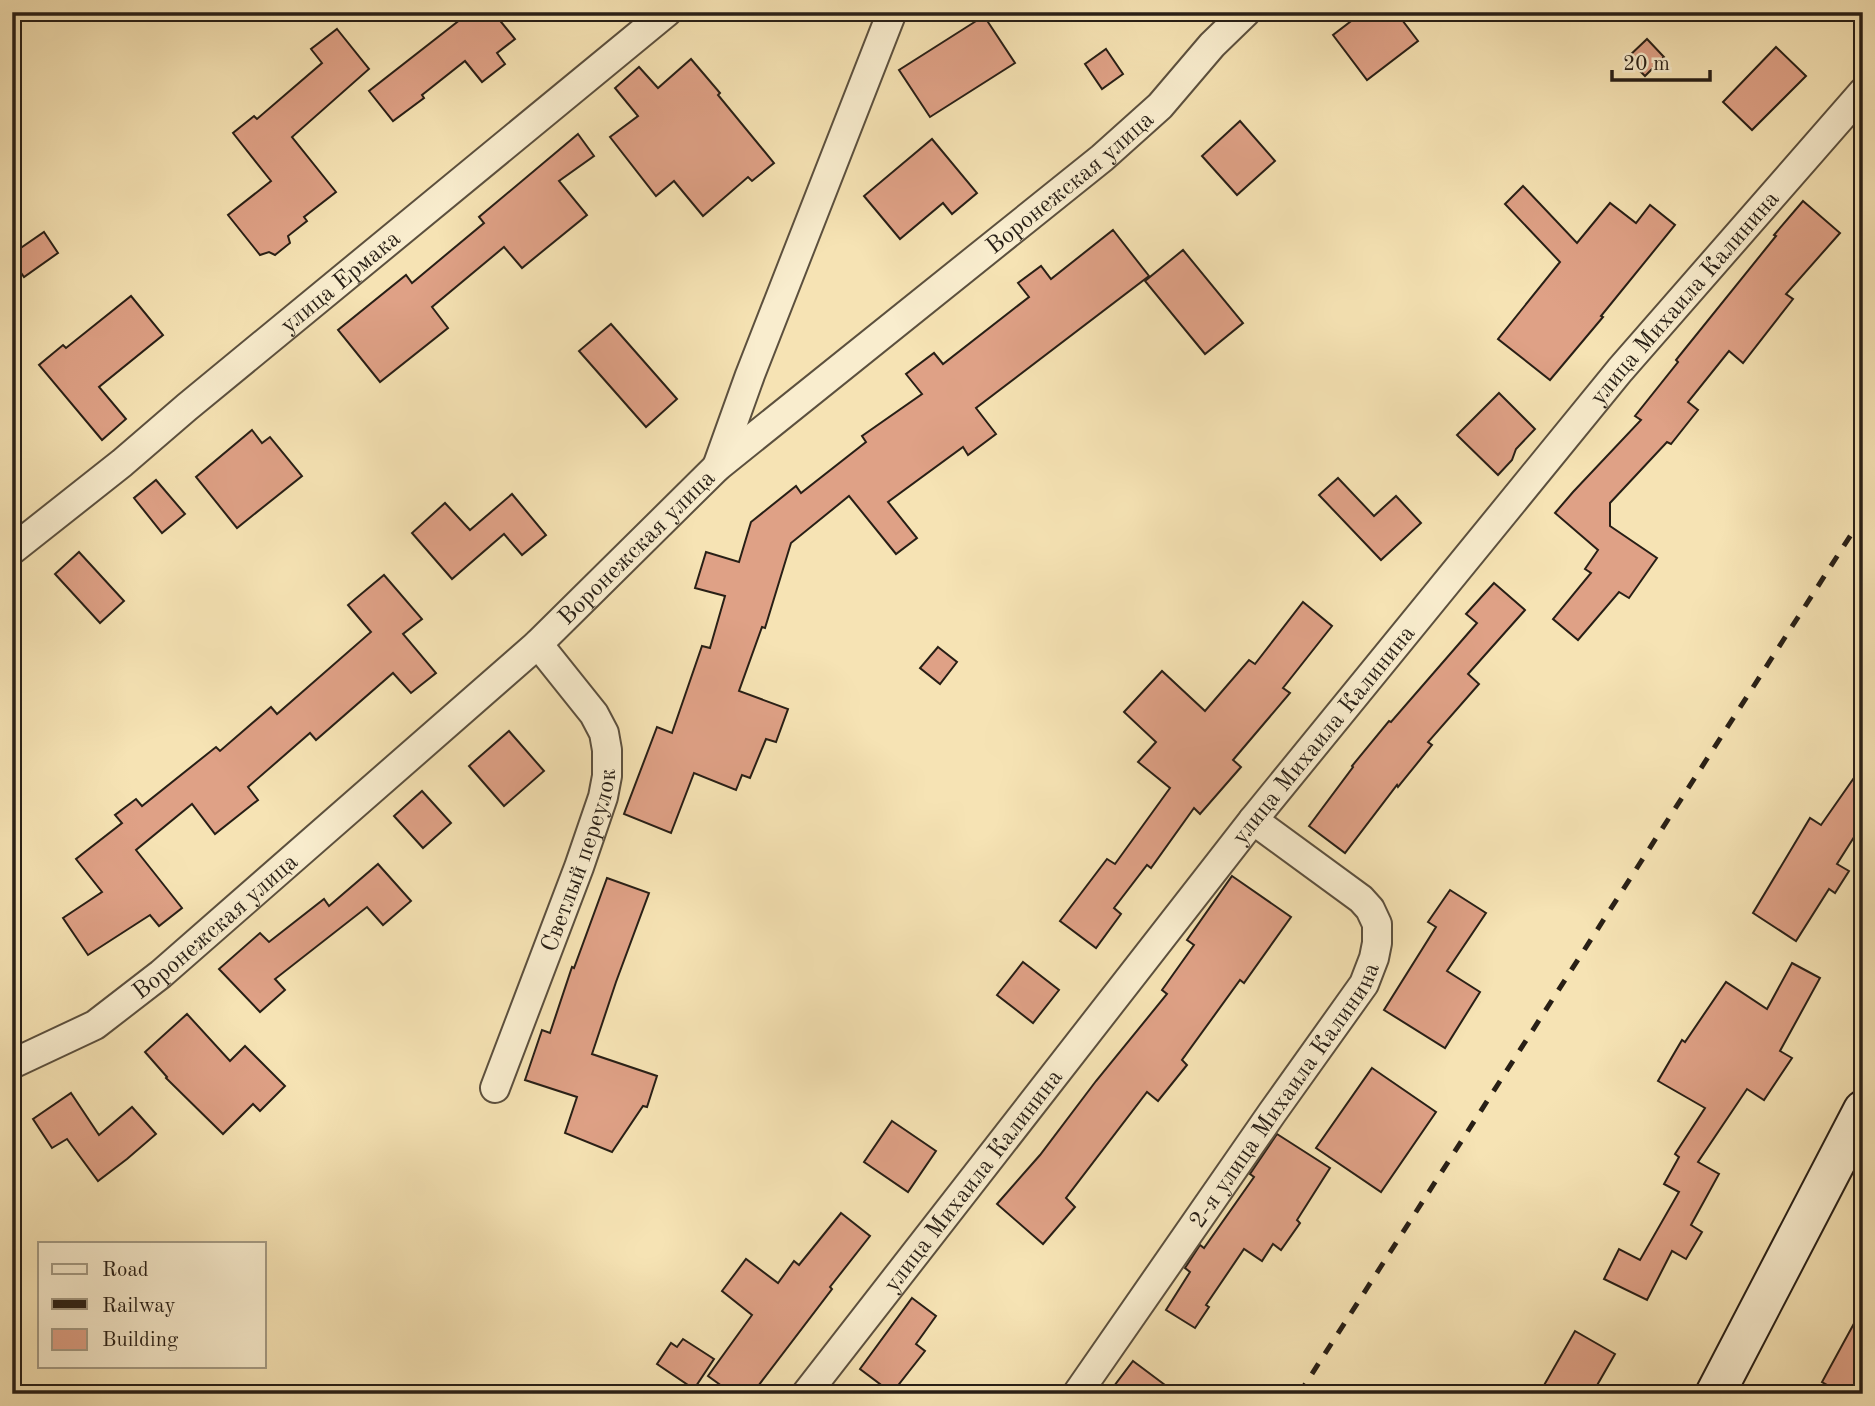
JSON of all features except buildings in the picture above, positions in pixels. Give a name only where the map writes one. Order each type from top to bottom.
[{"type":"street","name":"улица Ермака","points":[[12,550],[122,463],[667,12]]},
{"type":"street","points":[[718,467],[750,375],[892,12]]},
{"type":"street","name":"Воронежская улица","points":[[12,1064],[95,1026],[161,974],[538,643],[718,467],[1102,158],[1160,106],[1212,44],[1246,12]]},
{"type":"street","name":"улица Михаила Калинина","points":[[806,1394],[1253,820],[1620,370],[1863,92]]},
{"type":"street","name":"Светлый переулок","points":[[495,1088],[579,867],[603,797],[607,776],[604,733],[594,714],[538,643]]},
{"type":"street","name":"2-я улица Михаила Калинина","points":[[1077,1394],[1364,984],[1374,958],[1377,924],[1370,909],[1361,899],[1253,820]]},
{"type":"street","points":[[1715,1394],[1863,1110]]},
{"type":"railway","points":[[1299,1394],[1863,516]]}]
